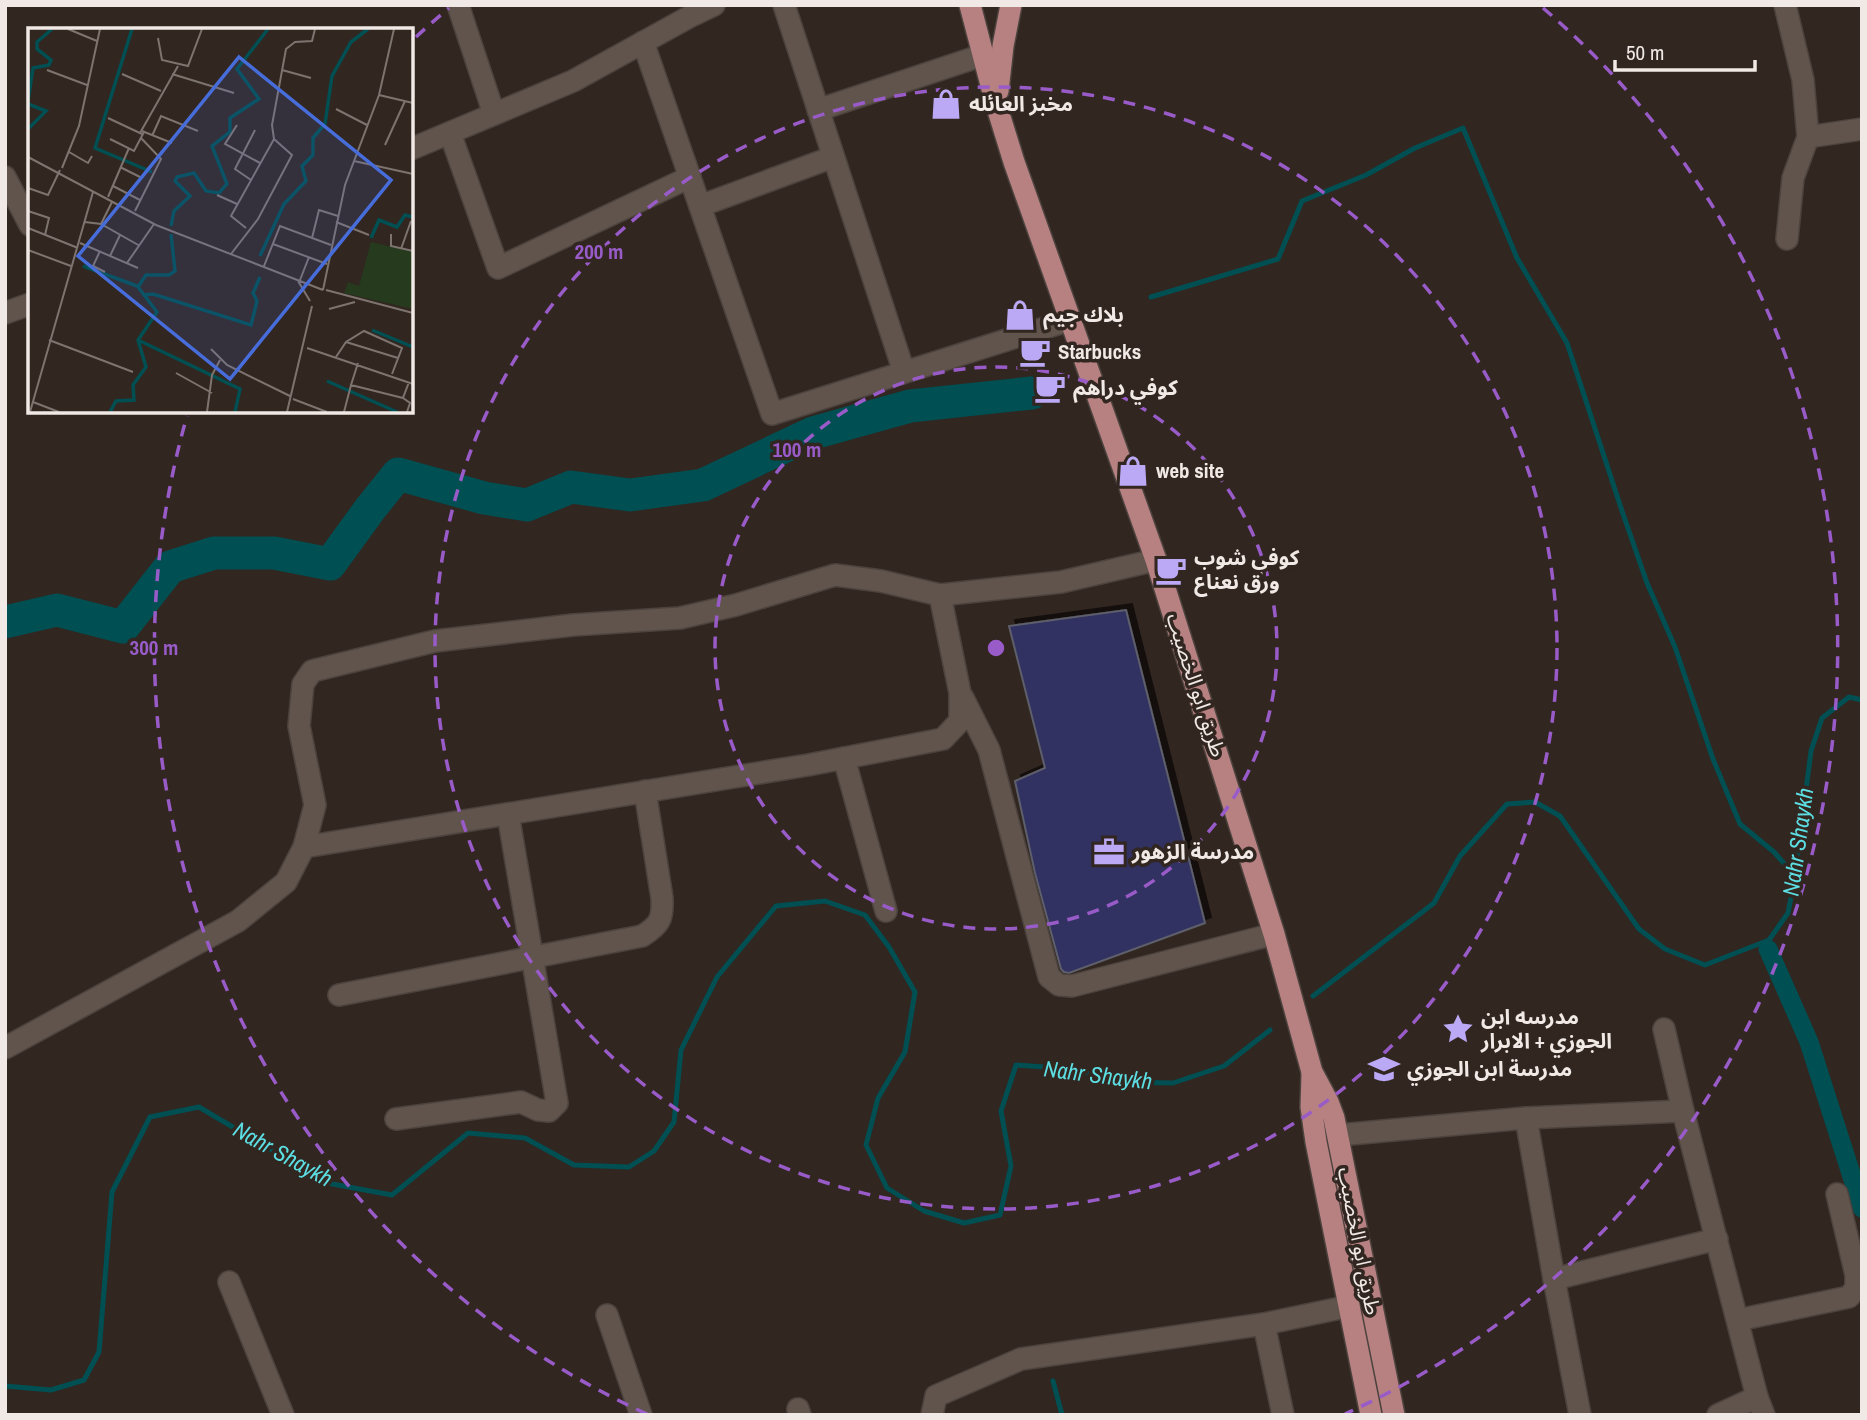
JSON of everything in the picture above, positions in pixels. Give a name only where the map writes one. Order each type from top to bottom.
[{"type":"main road","name":"طريق ابو الخصيب","points":[[970,5],[996,104],[1030,209],[1156,560],[1274,934],[1312,1072],[1328,1102],[1339,1135],[1394,1415]]},
{"type":"main road","name":"طريق ابو الخصيب","points":[[996,104],[1011,5]]},
{"type":"main road","name":"طريق ابو الخصيب","points":[[1312,1072],[1313,1125],[1371,1415]]},
{"type":"street","points":[[458,5],[494,114]]},
{"type":"street","points":[[413,148],[573,81],[714,5]]},
{"type":"street","points":[[784,5],[904,372]]},
{"type":"street","points":[[1785,5],[1803,80],[1808,137],[1793,178],[1787,239]]},
{"type":"street","points":[[643,42],[772,414],[1070,320]]},
{"type":"street","points":[[818,110],[983,55]]},
{"type":"street","points":[[1808,137],[1862,129]]},
{"type":"street","points":[[450,133],[498,268],[690,177]]},
{"type":"street","points":[[700,206],[833,157]]},
{"type":"street","points":[[5,177],[28,221]]},
{"type":"street","points":[[5,313],[28,305]]},
{"type":"street","points":[[5,1048],[239,921],[286,882],[304,847],[315,805],[299,726],[303,684],[312,671],[435,641],[573,625],[680,618],[736,605],[835,575],[881,580],[940,595],[1061,582],[1156,560]]},
{"type":"street","points":[[304,847],[845,758],[943,739],[960,721],[960,693],[940,595]]},
{"type":"street","points":[[960,693],[989,750],[1049,977],[1059,985],[1072,986],[1274,934]]},
{"type":"street","points":[[845,758],[886,911]]},
{"type":"street","points":[[339,995],[642,936],[656,927],[663,914],[662,898],[645,791]]},
{"type":"street","points":[[396,1119],[521,1102],[538,1110],[550,1111],[557,1104],[508,814]]},
{"type":"street","points":[[1664,1029],[1761,1406],[1718,1415]]},
{"type":"street","points":[[1339,1135],[1527,1118],[1683,1111]]},
{"type":"street","points":[[1527,1118],[1580,1415]]},
{"type":"street","points":[[1738,1320],[1849,1297],[1856,1289],[1856,1275],[1837,1195]]},
{"type":"street","points":[[1554,1279],[1717,1239]]},
{"type":"street","points":[[229,1283],[283,1415]]},
{"type":"street","points":[[932,1415],[936,1396],[1021,1359],[1264,1324],[1350,1306]]},
{"type":"street","points":[[607,1315],[641,1415]]},
{"type":"street","points":[[1264,1324],[1283,1415]]},
{"type":"building","name":"مدرسة الزهور","points":[[1126,610],[1205,923],[1069,973],[1061,969],[1035,873],[1015,781],[1045,768],[1009,626]]},
{"type":"waterway","points":[[1151,297],[1278,259],[1302,201],[1366,175],[1415,148],[1463,128],[1517,258],[1567,343],[1647,583],[1675,647],[1713,759],[1740,824],[1774,852],[1795,876]]},
{"type":"waterway","points":[[5,622],[57,610],[123,627],[170,567],[214,553],[274,553],[330,564],[398,474],[484,498],[527,505],[571,487],[630,495],[703,485],[813,433],[910,406],[1032,393]]},
{"type":"waterway","name":"Nahr Shaykh","points":[[1313,996],[1434,903],[1460,856],[1507,804],[1535,802],[1560,816],[1639,929],[1665,949],[1705,965],[1769,940],[1788,913],[1811,751],[1822,718],[1849,697],[1862,700]]},
{"type":"waterway","name":"Nahr Shaykh","points":[[5,1386],[51,1390],[84,1380],[99,1352],[112,1192],[150,1117],[199,1107],[327,1183],[392,1195],[468,1133],[525,1138],[574,1165],[629,1167],[654,1151],[674,1122],[681,1050],[717,977],[776,906],[825,901],[865,915],[889,947],[915,992],[905,1052],[878,1098],[866,1145],[887,1188],[924,1211],[964,1223],[1000,1215],[1011,1166],[1001,1111],[1016,1065],[1073,1069],[1121,1082],[1173,1083],[1224,1066],[1270,1030]]},
{"type":"waterway","points":[[1768,949],[1809,1042],[1862,1208]]},
{"type":"waterway","points":[[1053,1381],[1062,1415]]},
{"type":"place","name":"مخبز العائله","points":[[946,104]]},
{"type":"place","name":"بلاك جيم","points":[[1020,315]]},
{"type":"place","name":"Starbucks","points":[[1035,352]]},
{"type":"place","name":"كوفي دراهم","points":[[1050,388]]},
{"type":"place","name":"web site","points":[[1133,471]]},
{"type":"place","name":"كوفي شوب ورق نعناع","points":[[1171,570]]},
{"type":"place","name":"مدرسة الزهور","points":[[1109,852]]},
{"type":"place","name":"مدرسه ابن الجوزي + الابرار","points":[[1458,1029]]},
{"type":"place","name":"مدرسة ابن الجوزي","points":[[1384,1069]]}]
